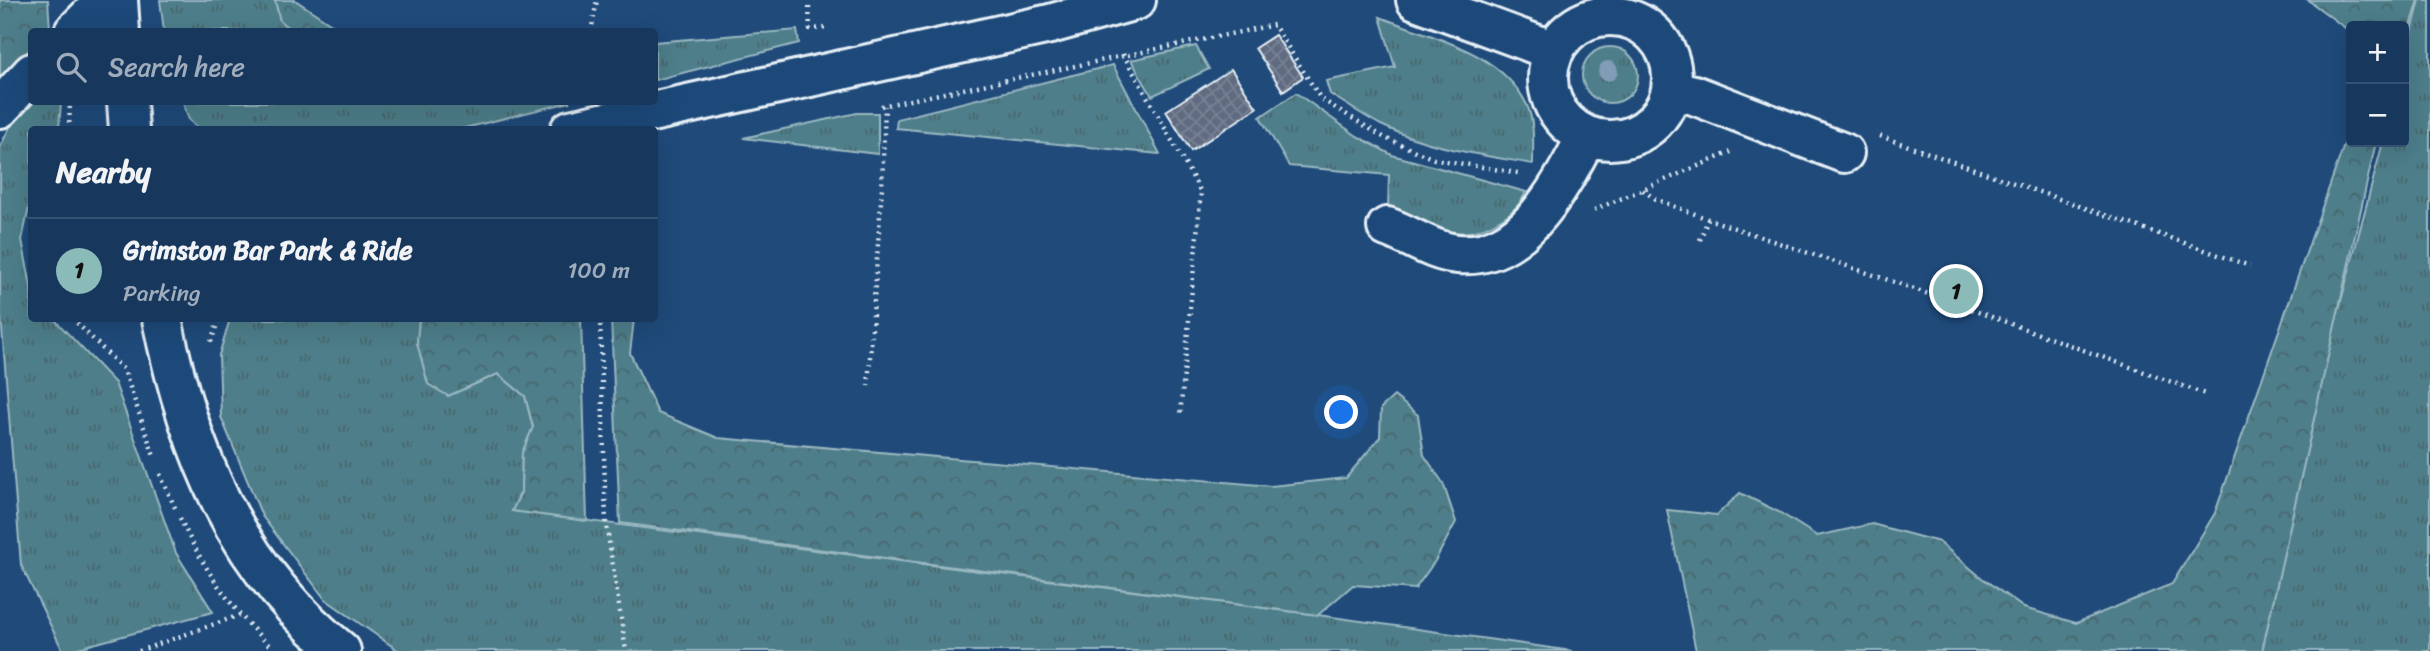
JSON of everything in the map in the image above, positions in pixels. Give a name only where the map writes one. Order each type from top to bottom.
[{"type":"street","points":[[78,28],[106,0]]},
{"type":"street","points":[[118,0],[120,28]]},
{"type":"street","points":[[588,126],[1050,24],[1136,0]]},
{"type":"street","points":[[1416,0],[1554,51]]},
{"type":"street","points":[[1649,12],[1657,37],[1668,53],[1673,71],[1672,90],[1664,111],[1649,127],[1630,138],[1587,136],[1570,126],[1557,110],[1549,91],[1548,72],[1554,51],[1576,25],[1609,15],[1627,18],[1649,12]]},
{"type":"street","points":[[0,108],[28,78]]},
{"type":"street","points":[[1672,90],[1694,95],[1844,153]]},
{"type":"street","points":[[127,105],[129,126]]},
{"type":"street","points":[[1387,227],[1436,250],[1460,255],[1486,251],[1509,240],[1534,219],[1555,194],[1587,136]]},
{"type":"street","points":[[164,322],[176,382],[196,448],[229,521],[280,592],[341,651]]},
{"type":"path","points":[[593,28],[597,0]]},
{"type":"path","points":[[809,7],[810,29],[830,27],[840,97],[884,106],[1123,54],[1274,25],[1321,99],[1385,138],[1434,159],[1523,174],[1555,194],[1595,210],[1729,155],[1742,137],[1748,117]]},
{"type":"path","points":[[1123,54],[1201,192],[1180,416]]},
{"type":"path","points":[[69,126],[70,105]]},
{"type":"path","points":[[868,386],[883,187],[884,106]]},
{"type":"path","points":[[1877,135],[2250,266]]},
{"type":"path","points":[[1642,189],[1655,199],[1708,219],[1906,286],[2205,394]]},
{"type":"path","points":[[1700,240],[1708,219]]},
{"type":"path","points":[[600,322],[606,522],[626,651]]},
{"type":"path","points":[[139,651],[239,616],[280,592]]},
{"type":"green space","points":[[0,0],[48,0],[50,28],[28,28],[28,51],[0,79]]},
{"type":"green space","points":[[160,0],[275,0],[280,21],[288,28],[164,28]]},
{"type":"green space","points":[[275,0],[295,0],[337,28],[288,28],[280,21]]},
{"type":"green space","points":[[2308,0],[2419,0],[2409,33],[2409,21],[2346,21],[2346,28]]},
{"type":"green space","points":[[2420,0],[2430,0],[2430,651],[2262,651],[2335,324],[2382,147],[2409,147],[2409,43]]},
{"type":"green space","points":[[1380,17],[1462,48],[1500,71],[1515,87],[1530,112],[1533,164],[1417,140],[1381,125],[1330,94],[1326,81],[1395,67]]},
{"type":"green space","points":[[797,30],[799,43],[658,79],[658,42]]},
{"type":"green space","points":[[1196,46],[1209,69],[1152,96],[1131,60]]},
{"type":"green space","points":[[1604,47],[1616,47],[1626,51],[1634,59],[1638,75],[1634,91],[1626,99],[1616,103],[1604,103],[1594,99],[1586,91],[1582,81],[1582,69],[1586,59],[1594,51]]},
{"type":"green space","points":[[1113,65],[1160,154],[896,128],[897,119]]},
{"type":"green space","points":[[1296,93],[1357,136],[1392,155],[1526,192],[1524,197],[1510,213],[1480,230],[1452,232],[1388,208],[1389,175],[1289,166],[1260,117]]},
{"type":"green space","points":[[25,96],[28,105],[61,105],[59,126],[28,126],[28,212],[22,240],[28,271],[28,322],[57,322],[115,383],[176,553],[213,612],[63,651],[21,565],[0,304],[0,147]]},
{"type":"green space","points":[[184,105],[558,105],[473,126],[196,126],[189,120]]},
{"type":"green space","points":[[857,113],[878,113],[878,154],[743,138]]},
{"type":"green space","points":[[2346,139],[2346,147],[2375,147],[2262,651],[1696,651],[1667,510],[1717,515],[1740,493],[1779,512],[1817,536],[1872,524],[1939,542],[2024,608],[2076,623],[2172,584],[2215,513]]},
{"type":"green space","points":[[229,322],[419,322],[417,343],[448,396],[498,374],[525,396],[533,428],[522,453],[521,492],[512,511],[1318,615],[1572,651],[399,651],[325,599],[262,516],[221,417],[219,355]]},
{"type":"green space","points":[[419,322],[581,322],[587,521],[512,511],[521,492],[522,453],[533,427],[525,396],[498,374],[448,396],[428,384],[417,343]]},
{"type":"green space","points":[[611,322],[634,322],[630,353],[658,413],[718,438],[1271,486],[1346,478],[1380,437],[1381,408],[1394,396],[1418,415],[1424,455],[1443,483],[1456,522],[1435,561],[1415,589],[1353,585],[1318,615],[620,523]]},
{"type":"building","points":[[1275,35],[1303,77],[1283,91],[1255,48]]},
{"type":"building","points":[[1231,69],[1257,108],[1191,151],[1166,111]]},
{"type":"place","name":"Grimston Bar Park & Ride","points":[[1956,291]]}]
